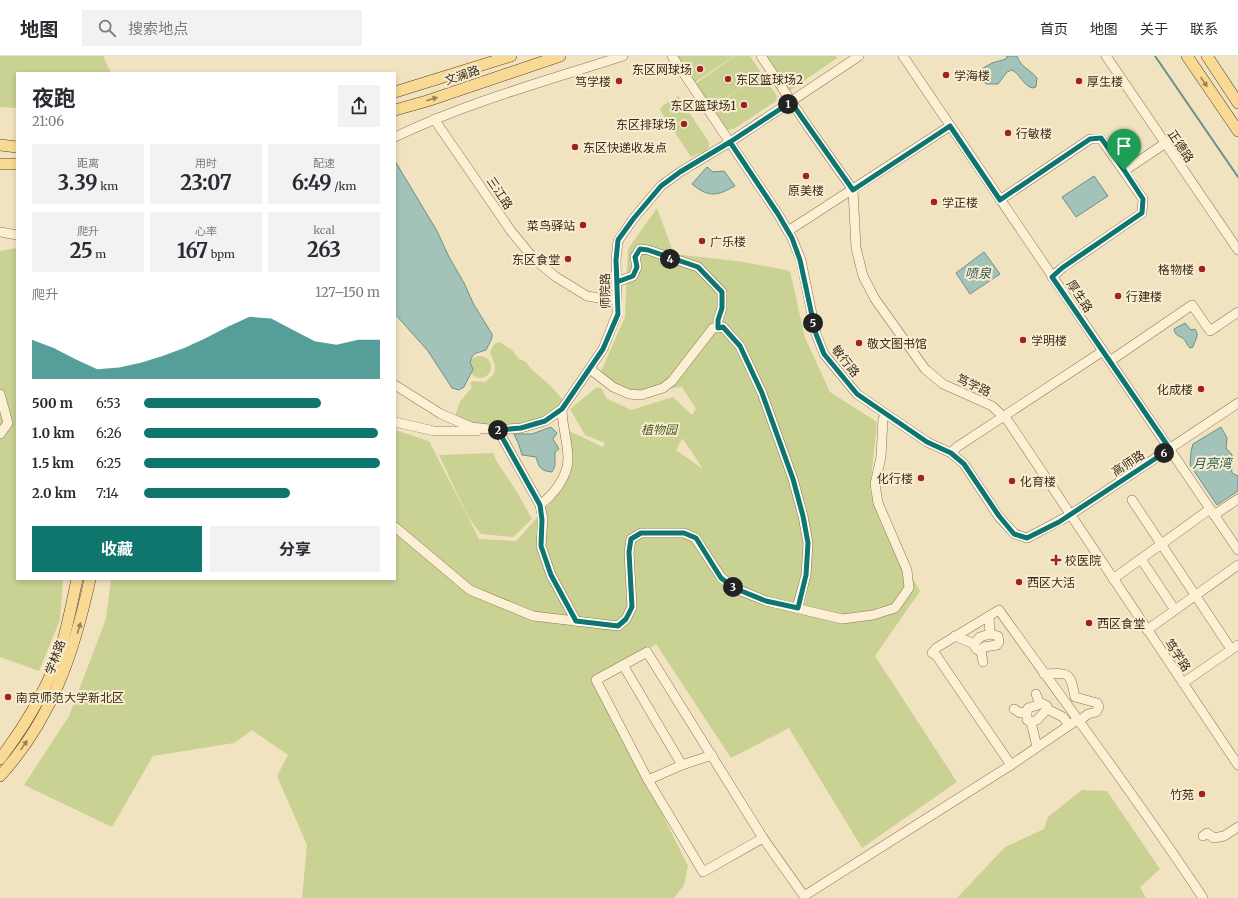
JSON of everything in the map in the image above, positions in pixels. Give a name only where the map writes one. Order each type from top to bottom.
[{"type":"main road","name":"文澜路","points":[[396,92],[511,56]]},
{"type":"main road","name":"文澜路","points":[[396,110],[427,101],[560,56]]},
{"type":"main road","points":[[1187,56],[1238,131]]},
{"type":"main road","points":[[1207,56],[1237,100]]},
{"type":"main road","points":[[0,145],[16,147]]},
{"type":"main road","points":[[0,164],[16,164]]},
{"type":"main road","name":"学林路","points":[[0,759],[25,723],[56,663],[68,623],[77,580]]},
{"type":"main road","name":"学林路","points":[[0,776],[10,765],[34,731],[52,700],[67,665],[80,625],[90,580]]},
{"type":"street","points":[[396,137],[434,119],[535,83],[623,56]]},
{"type":"street","name":"敏行路","points":[[672,56],[788,231],[800,260],[816,334],[824,354],[857,394],[927,442],[951,453],[964,464],[999,516],[1014,534],[1027,538],[1070,515]]},
{"type":"street","points":[[761,56],[791,102],[853,190]]},
{"type":"street","name":"师院路","points":[[396,422],[434,431],[472,432],[498,430],[521,428],[539,423],[545,421],[562,409],[603,349],[618,314],[616,260],[618,240],[634,218],[661,186],[680,172],[730,142],[859,56]]},
{"type":"street","name":"厚生路","points":[[903,56],[1238,550]]},
{"type":"street","name":"正德路","points":[[1106,56],[1238,250]]},
{"type":"street","points":[[1222,107],[1237,100]]},
{"type":"street","name":"三江路","points":[[434,119],[511,231],[534,259],[556,277],[587,296],[617,301]]},
{"type":"street","points":[[788,231],[950,126]]},
{"type":"street","points":[[1000,200],[1090,139],[1101,138],[1124,170],[1143,199],[1142,213],[1062,268],[1052,277]]},
{"type":"street","points":[[1124,170],[1173,138]]},
{"type":"street","name":"笃学路","points":[[853,190],[856,248],[863,276],[875,299],[925,369],[944,384],[992,406],[1008,421],[1238,765]]},
{"type":"street","points":[[3,232],[16,235]]},
{"type":"street","points":[[617,282],[633,276],[637,267],[635,257],[640,249],[648,250],[698,267],[722,292],[722,308],[718,320],[718,328]]},
{"type":"street","points":[[1110,361],[1192,305],[1210,331],[1238,312]]},
{"type":"street","points":[[590,368],[614,387],[629,394],[641,395],[663,388],[672,381],[713,328],[723,327],[740,346],[762,393],[795,486],[803,516],[808,543],[806,575],[798,608]]},
{"type":"street","points":[[951,453],[957,447],[1003,416],[1103,351]]},
{"type":"street","name":"师院路","points":[[396,386],[446,416],[471,427],[498,430]]},
{"type":"street","points":[[0,394],[8,423],[0,434]]},
{"type":"street","name":"高师路","points":[[1070,515],[1238,403]]},
{"type":"street","points":[[540,505],[558,486],[568,460],[562,422],[562,409]]},
{"type":"street","points":[[396,528],[470,590],[533,616],[618,626],[626,619],[632,607],[629,552],[631,539],[641,533],[684,533],[696,538],[721,578],[734,588],[766,601],[842,619],[873,615],[895,608],[909,588],[907,570],[878,503],[875,484],[881,457],[883,419]]},
{"type":"street","points":[[498,430],[540,505],[542,520],[541,546],[551,575],[576,621]]},
{"type":"street","points":[[1113,579],[1161,545],[1212,512],[1238,499]]},
{"type":"street","points":[[1132,500],[1195,596],[1235,647],[1183,683]]},
{"type":"street","points":[[1141,559],[1175,610]]},
{"type":"street","points":[[1147,630],[1238,565]]},
{"type":"street","points":[[1011,765],[936,655],[932,653],[936,648],[954,636],[999,610],[1076,721],[1152,822],[1202,898]]},
{"type":"street","points":[[989,616],[990,634]]},
{"type":"street","points":[[974,644],[980,637],[990,634],[998,636],[1002,644],[984,647],[982,651],[983,662]]},
{"type":"street","points":[[954,636],[974,644],[976,649],[982,651]]},
{"type":"street","points":[[763,838],[703,872],[648,780],[596,680],[647,652],[763,838],[804,896],[1011,765],[1076,721],[1088,714],[1096,712],[1099,707],[1097,703],[1075,697],[1070,678],[1065,673],[1044,674]]},
{"type":"street","points":[[623,665],[682,765]]},
{"type":"street","points":[[1014,709],[1020,713],[1026,712],[1028,708],[1038,705],[1037,698],[1047,706],[1047,709],[1063,717],[1076,721]]},
{"type":"street","points":[[1031,722],[1037,720],[1047,709]]},
{"type":"street","points":[[1026,712],[1027,720],[1031,722],[1037,747]]},
{"type":"street","points":[[648,780],[682,765],[712,756]]},
{"type":"street","points":[[1203,836],[1207,833],[1214,838],[1224,836],[1238,827]]},
{"type":"green space","points":[[0,56],[103,56],[111,72],[16,72],[16,108],[0,107]]},
{"type":"green space","name":"东区网球场","points":[[677,56],[734,56],[694,83]]},
{"type":"green space","name":"东区篮球场2","points":[[735,56],[750,56],[762,74],[711,108],[695,84]]},
{"type":"green space","points":[[765,56],[836,56],[837,58],[788,92]]},
{"type":"green space","name":"东区篮球场1","points":[[762,74],[777,96],[776,101],[734,129],[726,130],[711,109]]},
{"type":"green space","name":"东区排球场","points":[[678,96],[709,142],[709,147],[706,151],[691,157],[660,110],[662,106]]},
{"type":"green space","name":"植物园","points":[[657,208],[674,254],[744,262],[790,271],[805,338],[830,392],[877,422],[870,490],[880,522],[920,591],[875,656],[957,782],[862,848],[789,728],[731,758],[656,644],[597,683],[688,866],[684,885],[674,898],[302,898],[307,845],[277,776],[288,755],[252,730],[234,743],[153,756],[112,827],[24,785],[69,716],[106,619],[111,580],[396,580],[396,430],[429,441],[479,539],[516,541],[562,490],[571,466],[569,431],[603,447],[605,443],[585,435],[570,409],[597,387],[602,389],[606,398],[631,410],[673,397],[692,415],[696,409],[682,387],[634,393],[599,376],[625,317],[628,249]],"holes":[[[682,439],[683,439],[703,469],[676,450]]]},
{"type":"green space","points":[[16,248],[16,580],[63,580],[60,620],[39,671],[0,657],[0,251]]},
{"type":"green space","points":[[499,342],[512,350],[519,359],[526,362],[531,369],[551,386],[563,400],[555,410],[538,419],[504,425],[473,423],[455,416],[460,402],[472,387],[470,383],[473,381],[485,382],[494,374],[495,366],[490,352],[494,344]]},
{"type":"green space","points":[[480,356],[484,357],[490,363],[490,371],[484,377],[480,378],[476,377],[470,371],[469,367],[470,363],[476,357]]},
{"type":"green space","points":[[493,453],[532,519],[513,537],[481,534],[468,517],[439,455]]},
{"type":"green space","points":[[1082,790],[1107,791],[1160,869],[1140,887],[1146,898],[957,898],[1005,847],[1044,829],[1048,817]]},
{"type":"water","points":[[1007,56],[1017,56],[1023,66],[1037,78],[1036,87],[1029,87],[1018,74],[1012,70],[1007,72],[998,84],[986,84],[982,75],[983,68],[992,63],[1006,59]]},
{"type":"water","points":[[396,163],[437,231],[474,305],[492,334],[492,338],[486,350],[472,356],[470,363],[473,369],[464,387],[459,390],[452,388],[428,351],[396,315]]},
{"type":"water","points":[[707,167],[713,172],[724,171],[735,186],[723,192],[713,194],[703,192],[698,189],[692,184]]},
{"type":"water","points":[[1094,176],[1108,196],[1076,217],[1062,197]]},
{"type":"water","name":"喷泉","points":[[984,252],[1000,274],[970,294],[956,273]]},
{"type":"water","points":[[1185,323],[1191,330],[1195,329],[1197,333],[1197,338],[1193,347],[1190,348],[1183,338],[1176,334],[1174,329]]},
{"type":"water","points":[[551,427],[557,433],[553,439],[559,449],[555,452],[555,466],[552,472],[542,469],[536,457],[522,455],[514,434],[532,434]]},
{"type":"water","name":"月亮湾","points":[[1221,427],[1227,438],[1226,449],[1232,456],[1232,473],[1238,476],[1238,491],[1217,505],[1190,465],[1193,444]]},
{"type":"waterway","points":[[1155,56],[1238,177]]},
{"type":"place","name":"东区网球场","points":[[700,69]]},
{"type":"place","name":"学海楼","points":[[946,75]]},
{"type":"place","name":"东区篮球场2","points":[[728,79]]},
{"type":"place","name":"笃学楼","points":[[619,81]]},
{"type":"place","name":"厚生楼","points":[[1079,81]]},
{"type":"place","name":"东区篮球场1","points":[[744,105]]},
{"type":"place","name":"东区排球场","points":[[684,124]]},
{"type":"place","name":"行敏楼","points":[[1008,133]]},
{"type":"place","name":"东区快递收发点","points":[[575,147]]},
{"type":"place","name":"原美楼","points":[[806,176]]},
{"type":"place","name":"学正楼","points":[[934,202]]},
{"type":"place","name":"菜鸟驿站","points":[[583,225]]},
{"type":"place","name":"广乐楼","points":[[702,241]]},
{"type":"place","name":"东区食堂","points":[[568,259]]},
{"type":"place","name":"格物楼","points":[[1202,269]]},
{"type":"place","name":"行建楼","points":[[1118,296]]},
{"type":"place","name":"学明楼","points":[[1023,340]]},
{"type":"place","name":"敬文图书馆","points":[[859,343]]},
{"type":"place","name":"化成楼","points":[[1201,389]]},
{"type":"place","name":"化行楼","points":[[921,478]]},
{"type":"place","name":"化育楼","points":[[1012,481]]},
{"type":"place","name":"校医院","points":[[1056,560]]},
{"type":"place","name":"西区大活","points":[[1019,582]]},
{"type":"place","name":"西区食堂","points":[[1089,623]]},
{"type":"place","name":"南京师范大学新北区","points":[[8,697]]},
{"type":"place","name":"竹苑","points":[[1202,794]]},
{"type":"route","points":[[1124,170],[1101,138],[1090,139],[1000,200],[950,126],[853,190],[791,102],[730,142],[680,172],[661,186],[618,240],[616,260],[618,314],[603,349],[562,409],[545,421],[521,428],[498,430],[506,447],[521,470],[540,505],[542,520],[541,546],[551,575],[576,621],[618,626],[626,619],[632,607],[629,552],[631,539],[641,533],[684,533],[696,538],[721,578],[734,588],[766,601],[798,608],[806,575],[808,543],[803,516],[793,479],[762,393],[740,346],[723,327],[718,328],[718,320],[722,308],[722,292],[698,267],[648,250],[640,249],[635,257],[637,267],[633,276],[617,282],[616,260],[618,240],[634,218],[661,186],[680,172],[730,142],[778,214],[792,238],[800,260],[816,334],[824,354],[857,394],[927,442],[951,453],[964,464],[999,516],[1014,534],[1027,538],[1059,522],[1170,449],[1052,277],[1062,268],[1142,213],[1143,199],[1124,170]]}]
